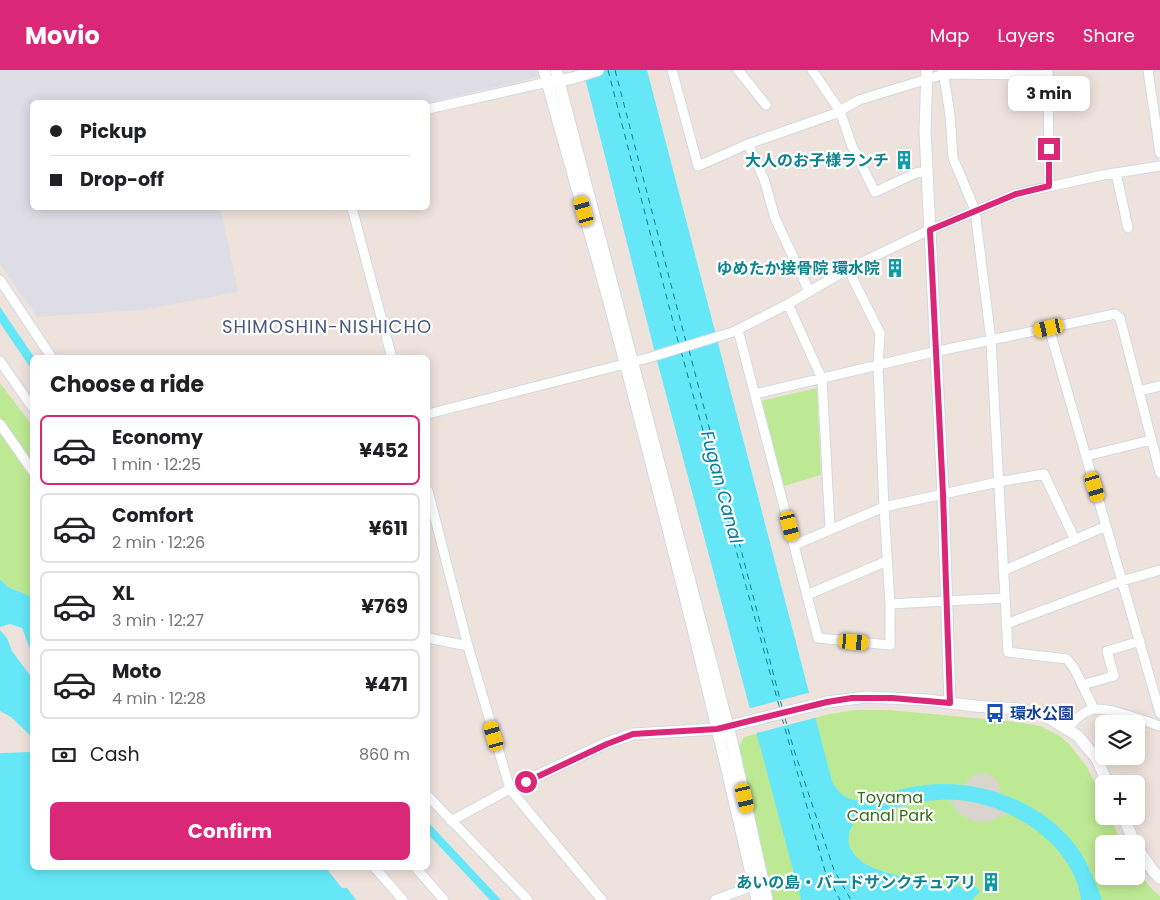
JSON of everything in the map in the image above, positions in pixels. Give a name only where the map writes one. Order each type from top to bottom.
[{"type":"street","points":[[544,70],[554,78],[609,303],[629,362],[676,561],[722,728],[758,884],[767,900]]},
{"type":"street","points":[[430,109],[554,78],[572,78],[598,70]]},
{"type":"street","points":[[672,70],[698,166],[748,144],[840,111],[859,100],[927,74],[943,72],[1048,72],[1049,186]]},
{"type":"street","points":[[738,70],[766,105]]},
{"type":"street","points":[[812,70],[840,111],[852,146],[875,192],[916,173],[927,171]]},
{"type":"street","points":[[1148,70],[1160,153]]},
{"type":"street","points":[[943,72],[950,114],[953,158],[975,210],[991,341],[1008,652],[1067,660],[1074,668],[1094,709]]},
{"type":"street","points":[[927,74],[925,131],[943,494],[950,703]]},
{"type":"street","points":[[748,144],[764,179],[775,218],[809,291]]},
{"type":"street","points":[[430,413],[648,358],[738,330],[788,304],[848,269],[930,230],[1016,194],[1049,186],[1160,166]]},
{"type":"street","points":[[1116,173],[1128,228]]},
{"type":"street","points":[[353,210],[391,355]]},
{"type":"street","points":[[738,330],[818,638],[890,645],[890,604],[878,366],[880,333],[848,269]]},
{"type":"street","points":[[0,280],[50,355]]},
{"type":"street","points":[[788,304],[822,379],[830,528]]},
{"type":"street","points":[[755,394],[935,352],[1115,314],[1120,318],[1160,472]]},
{"type":"street","points":[[1049,328],[1160,713]]},
{"type":"street","points":[[0,361],[30,403]]},
{"type":"street","points":[[1139,391],[1160,386]]},
{"type":"street","points":[[0,424],[30,467]]},
{"type":"street","points":[[1086,456],[1151,440]]},
{"type":"street","points":[[794,545],[830,528],[884,507],[1044,474],[1075,540]]},
{"type":"street","points":[[430,499],[468,646],[510,789],[602,900]]},
{"type":"street","points":[[1003,571],[1106,526]]},
{"type":"street","points":[[807,595],[887,561]]},
{"type":"street","points":[[1006,624],[1122,580],[1160,570]]},
{"type":"street","points":[[890,604],[1004,598]]},
{"type":"street","points":[[430,638],[468,646]]},
{"type":"street","points":[[1082,685],[1114,676],[1107,651],[1140,641]]},
{"type":"street","points":[[451,821],[510,789],[622,737],[633,734],[722,728],[827,702],[867,697],[1017,709],[1044,715],[1078,736],[1097,759],[1104,775]]},
{"type":"street","points":[[1068,729],[1082,714],[1094,709],[1113,712],[1160,726]]},
{"type":"street","points":[[430,798],[528,900]]},
{"type":"street","points":[[1145,859],[1160,878]]},
{"type":"street","points":[[377,870],[403,900]]},
{"type":"street","points":[[418,870],[444,900]]},
{"type":"street","points":[[715,900],[758,884]]},
{"type":"street","points":[[757,900],[758,884]]},
{"type":"shaded area","points":[[0,70],[536,70],[538,77],[430,103],[430,100],[30,100],[30,210],[221,210],[238,292],[142,310],[37,317],[0,264]]},
{"type":"shaded area","points":[[978,773],[985,773],[995,778],[1001,793],[966,785],[968,779]]},
{"type":"shaded area","points":[[949,800],[971,801],[1008,813],[989,822],[974,821],[961,815]]},
{"type":"green space","points":[[0,383],[30,422],[30,596],[8,587],[0,579]]},
{"type":"green space","points":[[817,388],[821,475],[784,486],[761,401]]},
{"type":"green space","name":"Toyama Canal Park","points":[[855,710],[889,710],[1017,722],[1040,726],[1060,736],[1069,744],[1087,767],[1095,783],[1095,825],[1114,825],[1118,835],[1095,835],[1095,885],[1145,885],[1145,881],[1160,896],[1160,900],[773,900],[738,748],[744,737],[830,714]]},
{"type":"water","name":"Fugan Canal","points":[[583,70],[647,70],[834,785],[846,797],[859,801],[911,787],[941,784],[965,785],[989,790],[1011,798],[1033,808],[1053,822],[1070,839],[1084,858],[1102,900],[1081,900],[1075,878],[1064,858],[1054,846],[1027,824],[995,808],[949,799],[915,803],[864,815],[856,821],[849,833],[850,847],[857,858],[873,868],[903,877],[935,882],[950,894],[951,888],[959,885],[965,892],[972,884],[980,891],[972,900],[801,900],[655,353]]},
{"type":"water","points":[[0,307],[33,355],[30,355],[30,367],[0,323]]},
{"type":"water","points":[[0,579],[8,587],[30,596],[30,649],[22,628],[10,624],[0,627]]},
{"type":"water","points":[[0,630],[7,638],[12,651],[30,675],[30,735],[11,717],[0,711]]},
{"type":"water","points":[[30,752],[30,870],[328,870],[342,888],[347,888],[356,900],[0,900],[0,753]]},
{"type":"water","points":[[430,824],[501,900],[490,900],[430,836]]},
{"type":"pier","points":[[812,692],[818,717],[753,734],[747,709]]},
{"type":"ferry route","points":[[608,70],[679,345]]},
{"type":"ferry route","points":[[615,70],[686,342]]},
{"type":"ferry route","points":[[689,350],[782,707]]},
{"type":"ferry route","points":[[681,351],[780,709]]},
{"type":"ferry route","points":[[782,718],[825,871],[840,900]]},
{"type":"ferry route","points":[[785,718],[834,870],[851,900]]},
{"type":"place","name":"大人のお子様ランチ","points":[[904,160]]},
{"type":"place","name":"ゆめたか接骨院 環水院","points":[[895,268]]},
{"type":"place","name":"環水公園","points":[[995,713]]},
{"type":"place","name":"あいの島・バードサンクチュアリ","points":[[991,882]]},
{"type":"district","name":"SHIMOSHIN-NISHICHO","points":[[327,326]]},
{"type":"route","points":[[526,782],[622,737],[633,734],[717,729],[827,702],[852,698],[892,698],[950,703],[943,494],[930,230],[1016,194],[1049,186],[1049,149]]}]
